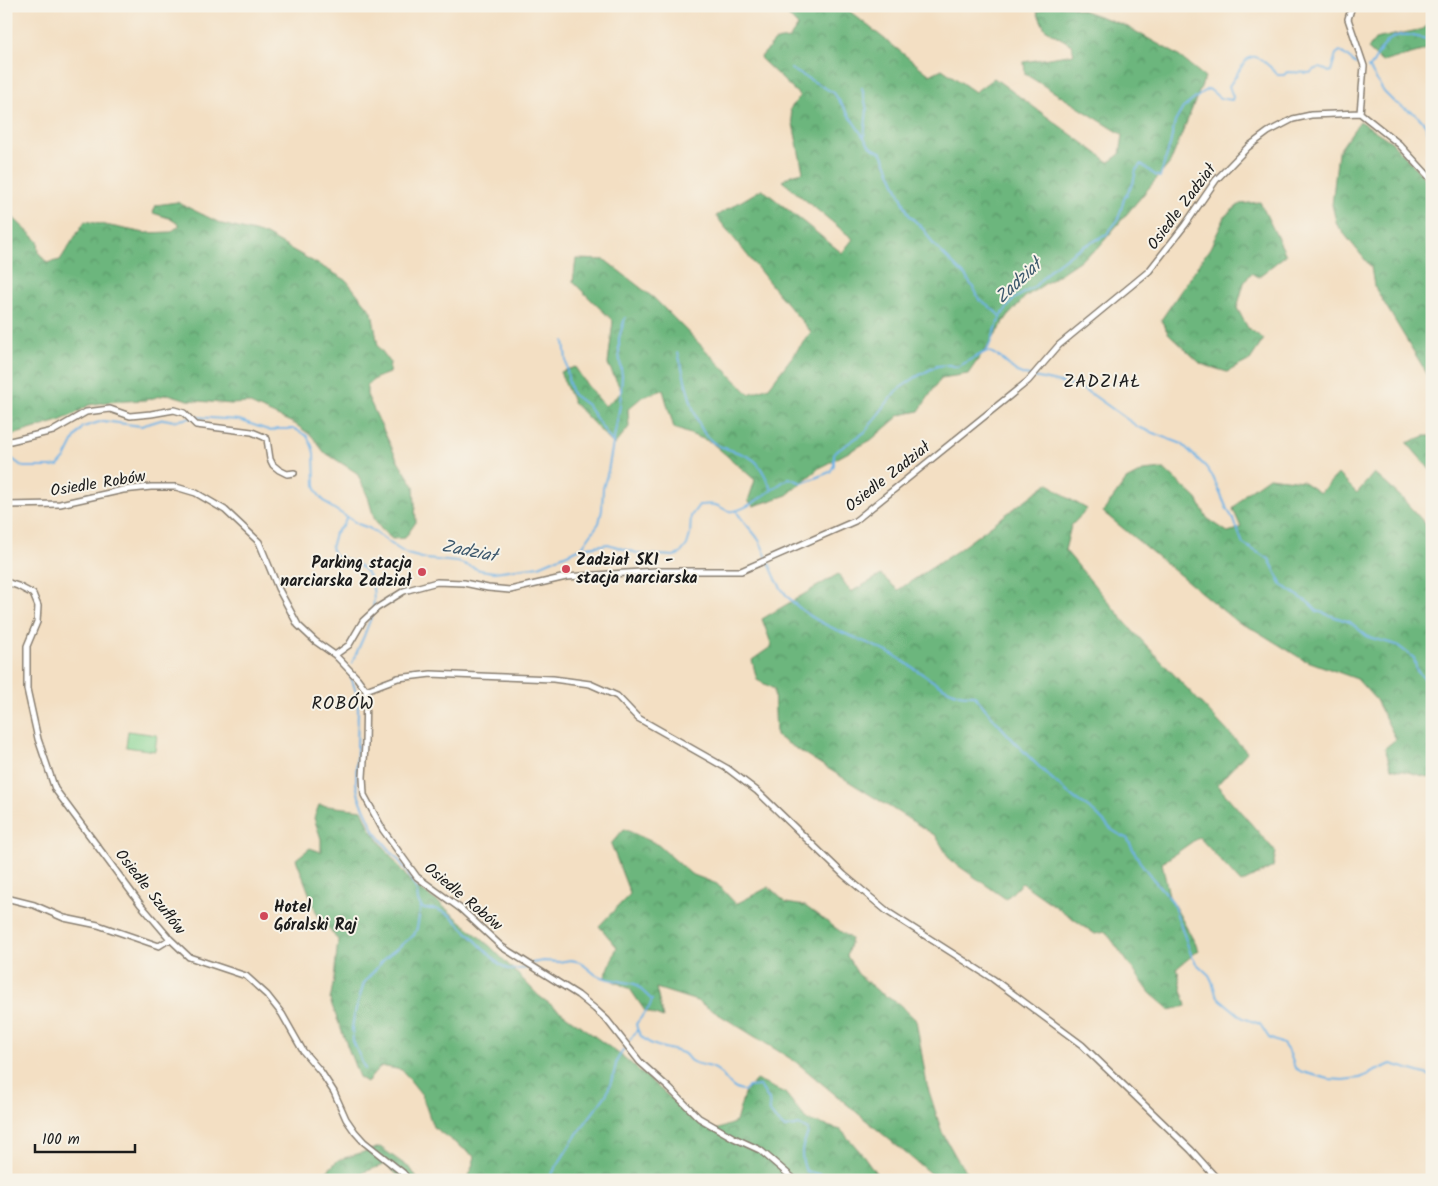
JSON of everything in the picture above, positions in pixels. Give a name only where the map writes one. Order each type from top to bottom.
[{"type":"street","points":[[1352,6],[1348,19],[1364,66],[1360,113],[1398,144],[1432,180]]},
{"type":"street","name":"Osiedle Zadział","points":[[335,655],[344,650],[353,640],[366,618],[377,608],[404,591],[437,582],[464,583],[510,590],[566,577],[656,570],[741,570],[855,521],[1028,381],[1059,345],[1150,271],[1216,180],[1248,147],[1268,132],[1293,120],[1311,115],[1360,113]]},
{"type":"street","points":[[6,442],[53,431],[86,412],[110,409],[130,416],[174,410],[186,415],[196,425],[252,432],[264,436],[267,439],[270,459],[273,465],[287,474],[294,474]]},
{"type":"street","name":"Osiedle Robów","points":[[6,505],[60,504],[123,490],[151,487],[176,488],[196,494],[225,510],[259,542],[278,588],[298,625],[315,641],[335,655],[366,690],[364,795],[383,830],[417,877],[461,909],[502,947],[578,995],[595,1009],[607,1020],[640,1062],[699,1118],[760,1150],[795,1180]]},
{"type":"street","name":"Osiedle Szuflów","points":[[6,582],[33,594],[38,606],[36,622],[27,646],[27,688],[38,739],[55,790],[141,905],[170,939],[189,957],[246,976],[267,995],[282,1014],[303,1051],[321,1072],[334,1092],[346,1119],[355,1132],[409,1180]]},
{"type":"street","points":[[366,690],[398,678],[432,674],[552,679],[590,684],[617,696],[638,718],[728,769],[757,791],[844,874],[888,912],[993,980],[1082,1045],[1191,1150],[1218,1180]]},
{"type":"street","points":[[6,898],[34,905],[64,918],[98,925],[159,946],[170,939]]},
{"type":"green space","points":[[784,6],[843,6],[930,75],[942,69],[975,92],[994,78],[1109,162],[1120,154],[1123,135],[1025,74],[1024,62],[1074,54],[1072,45],[1045,29],[1037,12],[1049,6],[1070,6],[1124,25],[1176,54],[1205,77],[1170,163],[1097,249],[1025,297],[1008,316],[968,374],[941,378],[919,411],[900,415],[871,440],[819,468],[787,495],[754,506],[748,501],[755,480],[711,442],[674,428],[663,390],[642,397],[628,409],[629,427],[614,445],[573,402],[560,372],[575,367],[605,406],[622,392],[608,364],[613,321],[573,282],[576,259],[605,260],[655,299],[749,394],[769,387],[811,332],[716,216],[762,189],[842,253],[853,239],[782,181],[791,175],[803,172],[790,109],[800,96],[760,58],[775,41],[789,39],[798,26],[782,9]]},
{"type":"green space","points":[[1432,22],[1432,46],[1422,51],[1382,62],[1368,49],[1375,39],[1423,29]]},
{"type":"green space","points":[[1360,121],[1392,142],[1432,186],[1432,382],[1374,286],[1371,267],[1337,225],[1332,205],[1338,152]]},
{"type":"green space","points":[[177,202],[222,224],[266,235],[346,280],[372,312],[378,346],[390,362],[389,373],[376,378],[367,385],[367,395],[397,459],[414,486],[416,522],[405,538],[392,539],[381,529],[374,518],[368,497],[357,473],[324,452],[312,436],[295,424],[248,403],[231,404],[188,400],[168,394],[146,400],[107,402],[89,405],[59,421],[6,437],[6,211],[38,241],[39,253],[47,263],[60,260],[85,221],[145,233],[171,232],[180,225],[169,218],[153,213],[156,205]]},
{"type":"green space","points":[[1260,202],[1286,255],[1258,277],[1251,273],[1244,283],[1237,308],[1248,328],[1264,339],[1250,360],[1227,372],[1201,364],[1168,333],[1161,320],[1210,248],[1226,215],[1240,204]]},
{"type":"green space","points":[[1425,436],[1432,436],[1432,472],[1407,443]]},
{"type":"green space","points":[[1164,469],[1197,499],[1207,518],[1229,533],[1241,527],[1233,509],[1245,494],[1269,477],[1302,481],[1320,493],[1338,474],[1357,493],[1374,473],[1400,496],[1432,531],[1432,778],[1391,768],[1385,748],[1396,739],[1376,700],[1357,679],[1302,659],[1255,630],[1237,622],[1103,512],[1126,480],[1143,471]]},
{"type":"green space","points":[[1048,483],[1066,497],[1087,509],[1071,526],[1065,550],[1130,628],[1247,752],[1217,785],[1276,852],[1273,867],[1241,883],[1199,837],[1162,863],[1169,896],[1199,950],[1177,968],[1186,1006],[1170,1010],[1150,993],[1106,932],[1095,934],[1022,883],[1006,899],[950,860],[936,836],[776,736],[774,689],[757,680],[752,660],[772,646],[762,619],[838,574],[851,592],[881,575],[898,590],[957,551]]},
{"type":"green space","points":[[128,731],[157,735],[155,751],[126,747]]},
{"type":"green space","points":[[319,805],[362,810],[371,830],[412,884],[438,902],[491,947],[539,996],[626,1059],[712,1132],[736,1122],[744,1094],[756,1080],[785,1093],[807,1120],[841,1130],[863,1155],[881,1180],[470,1180],[469,1176],[475,1157],[433,1127],[422,1095],[402,1070],[381,1066],[367,1082],[359,1077],[330,1000],[338,940],[317,914],[296,859],[310,848],[321,852],[321,839],[314,818]]},
{"type":"green space","points":[[624,829],[657,844],[691,874],[717,884],[736,904],[769,887],[786,903],[805,906],[851,939],[847,956],[858,974],[879,992],[899,1004],[916,1020],[927,1085],[942,1132],[972,1180],[938,1180],[796,1062],[697,1001],[656,988],[663,1018],[645,1011],[630,989],[605,977],[617,947],[599,926],[630,894],[611,844]]},
{"type":"green space","points":[[380,1147],[411,1169],[418,1180],[399,1180],[400,1178],[386,1164],[342,1180],[319,1180],[338,1160]]},
{"type":"waterway","points":[[1370,68],[1380,50],[1394,37],[1407,35],[1427,39],[1432,31]]},
{"type":"waterway","name":"Zadział","points":[[6,454],[23,467],[58,466],[65,458],[76,436],[83,427],[103,421],[141,426],[164,419],[174,421],[196,417],[239,420],[271,431],[295,429],[307,436],[314,453],[315,485],[321,498],[331,507],[358,524],[369,528],[407,554],[426,559],[458,562],[480,570],[494,572],[539,566],[581,548],[608,544],[640,554],[674,556],[680,554],[687,545],[690,535],[691,516],[699,505],[715,505],[729,511],[735,511],[751,504],[789,478],[802,483],[830,472],[834,465],[834,453],[865,432],[896,391],[916,377],[937,366],[949,365],[957,367],[987,351],[1001,316],[1014,299],[1034,287],[1051,269],[1075,251],[1106,235],[1118,220],[1124,199],[1133,184],[1136,170],[1141,164],[1160,177],[1175,122],[1183,108],[1209,89],[1220,98],[1232,100],[1233,97],[1229,86],[1249,58],[1260,59],[1278,75],[1284,75],[1287,72],[1310,73],[1319,68],[1329,72],[1331,71],[1336,54],[1340,51],[1356,64]]},
{"type":"waterway","name":"Zadział","points":[[1368,68],[1384,92],[1394,102],[1418,116],[1425,124],[1432,142]]},
{"type":"waterway","points":[[791,69],[834,93],[869,145],[882,153],[909,215],[925,231],[933,244],[966,277],[979,300],[1000,316]]},
{"type":"waterway","points":[[862,88],[867,110],[864,137]]},
{"type":"waterway","points":[[582,547],[599,523],[602,510],[603,488],[620,405],[622,376],[619,338],[625,318]]},
{"type":"waterway","points":[[564,341],[568,379],[572,394],[587,405],[612,442]]},
{"type":"waterway","points":[[987,351],[993,353],[1023,375],[1030,376]]},
{"type":"waterway","points":[[678,353],[693,409],[702,430],[712,442],[743,454],[755,461],[771,488]]},
{"type":"waterway","points":[[1034,377],[1078,387],[1093,395],[1138,427],[1182,444],[1206,467],[1213,477],[1234,520],[1243,544],[1269,559],[1282,585],[1309,603],[1317,611],[1350,622],[1368,637],[1397,645],[1414,658],[1417,671],[1424,678],[1432,680]]},
{"type":"waterway","points":[[737,512],[760,542],[782,590],[798,607],[824,624],[893,655],[950,691],[974,695],[1009,736],[1046,774],[1095,813],[1112,830],[1127,838],[1140,862],[1172,901],[1192,957],[1209,975],[1216,994],[1243,1018],[1260,1024],[1269,1038],[1283,1044],[1290,1054],[1295,1068],[1302,1072],[1329,1079],[1343,1080],[1360,1078],[1391,1064],[1432,1076]]},
{"type":"waterway","points":[[346,518],[344,524],[335,533],[331,548],[336,557],[355,563],[368,574],[373,590],[373,610]]},
{"type":"waterway","points":[[352,663],[372,615]]},
{"type":"waterway","points":[[350,674],[357,695],[358,710],[356,783],[359,797],[375,832],[405,868],[417,891],[418,901],[424,909],[436,909],[450,915],[499,964],[510,970],[528,968]]},
{"type":"waterway","points":[[365,1069],[353,1041],[352,1028],[364,983],[386,957],[414,935],[421,906]]},
{"type":"waterway","points":[[532,963],[571,960],[580,962],[596,975],[635,984],[652,1000],[650,1006],[636,1024],[638,1032],[642,1037],[654,1045],[683,1053],[694,1063],[714,1068],[736,1089],[744,1091],[748,1087],[760,1086],[769,1100],[770,1112],[776,1120],[785,1128],[799,1125],[808,1130],[802,1152],[806,1171],[821,1175],[852,1174],[858,1180]]},
{"type":"waterway","points":[[630,1040],[637,1030]]},
{"type":"waterway","points":[[548,1180],[577,1134],[606,1095],[617,1060],[624,1049]]},
{"type":"place","name":"Zadział SKI - stacja narciarska","points":[[566,569]]},
{"type":"place","name":"Parking stacja narciarska Zadział","points":[[422,572]]},
{"type":"place","name":"Hotel Góralski Raj","points":[[264,916]]},
{"type":"district","name":"ZADZIAŁ","points":[[1102,382]]},
{"type":"district","name":"ROBÓW","points":[[343,704]]}]
